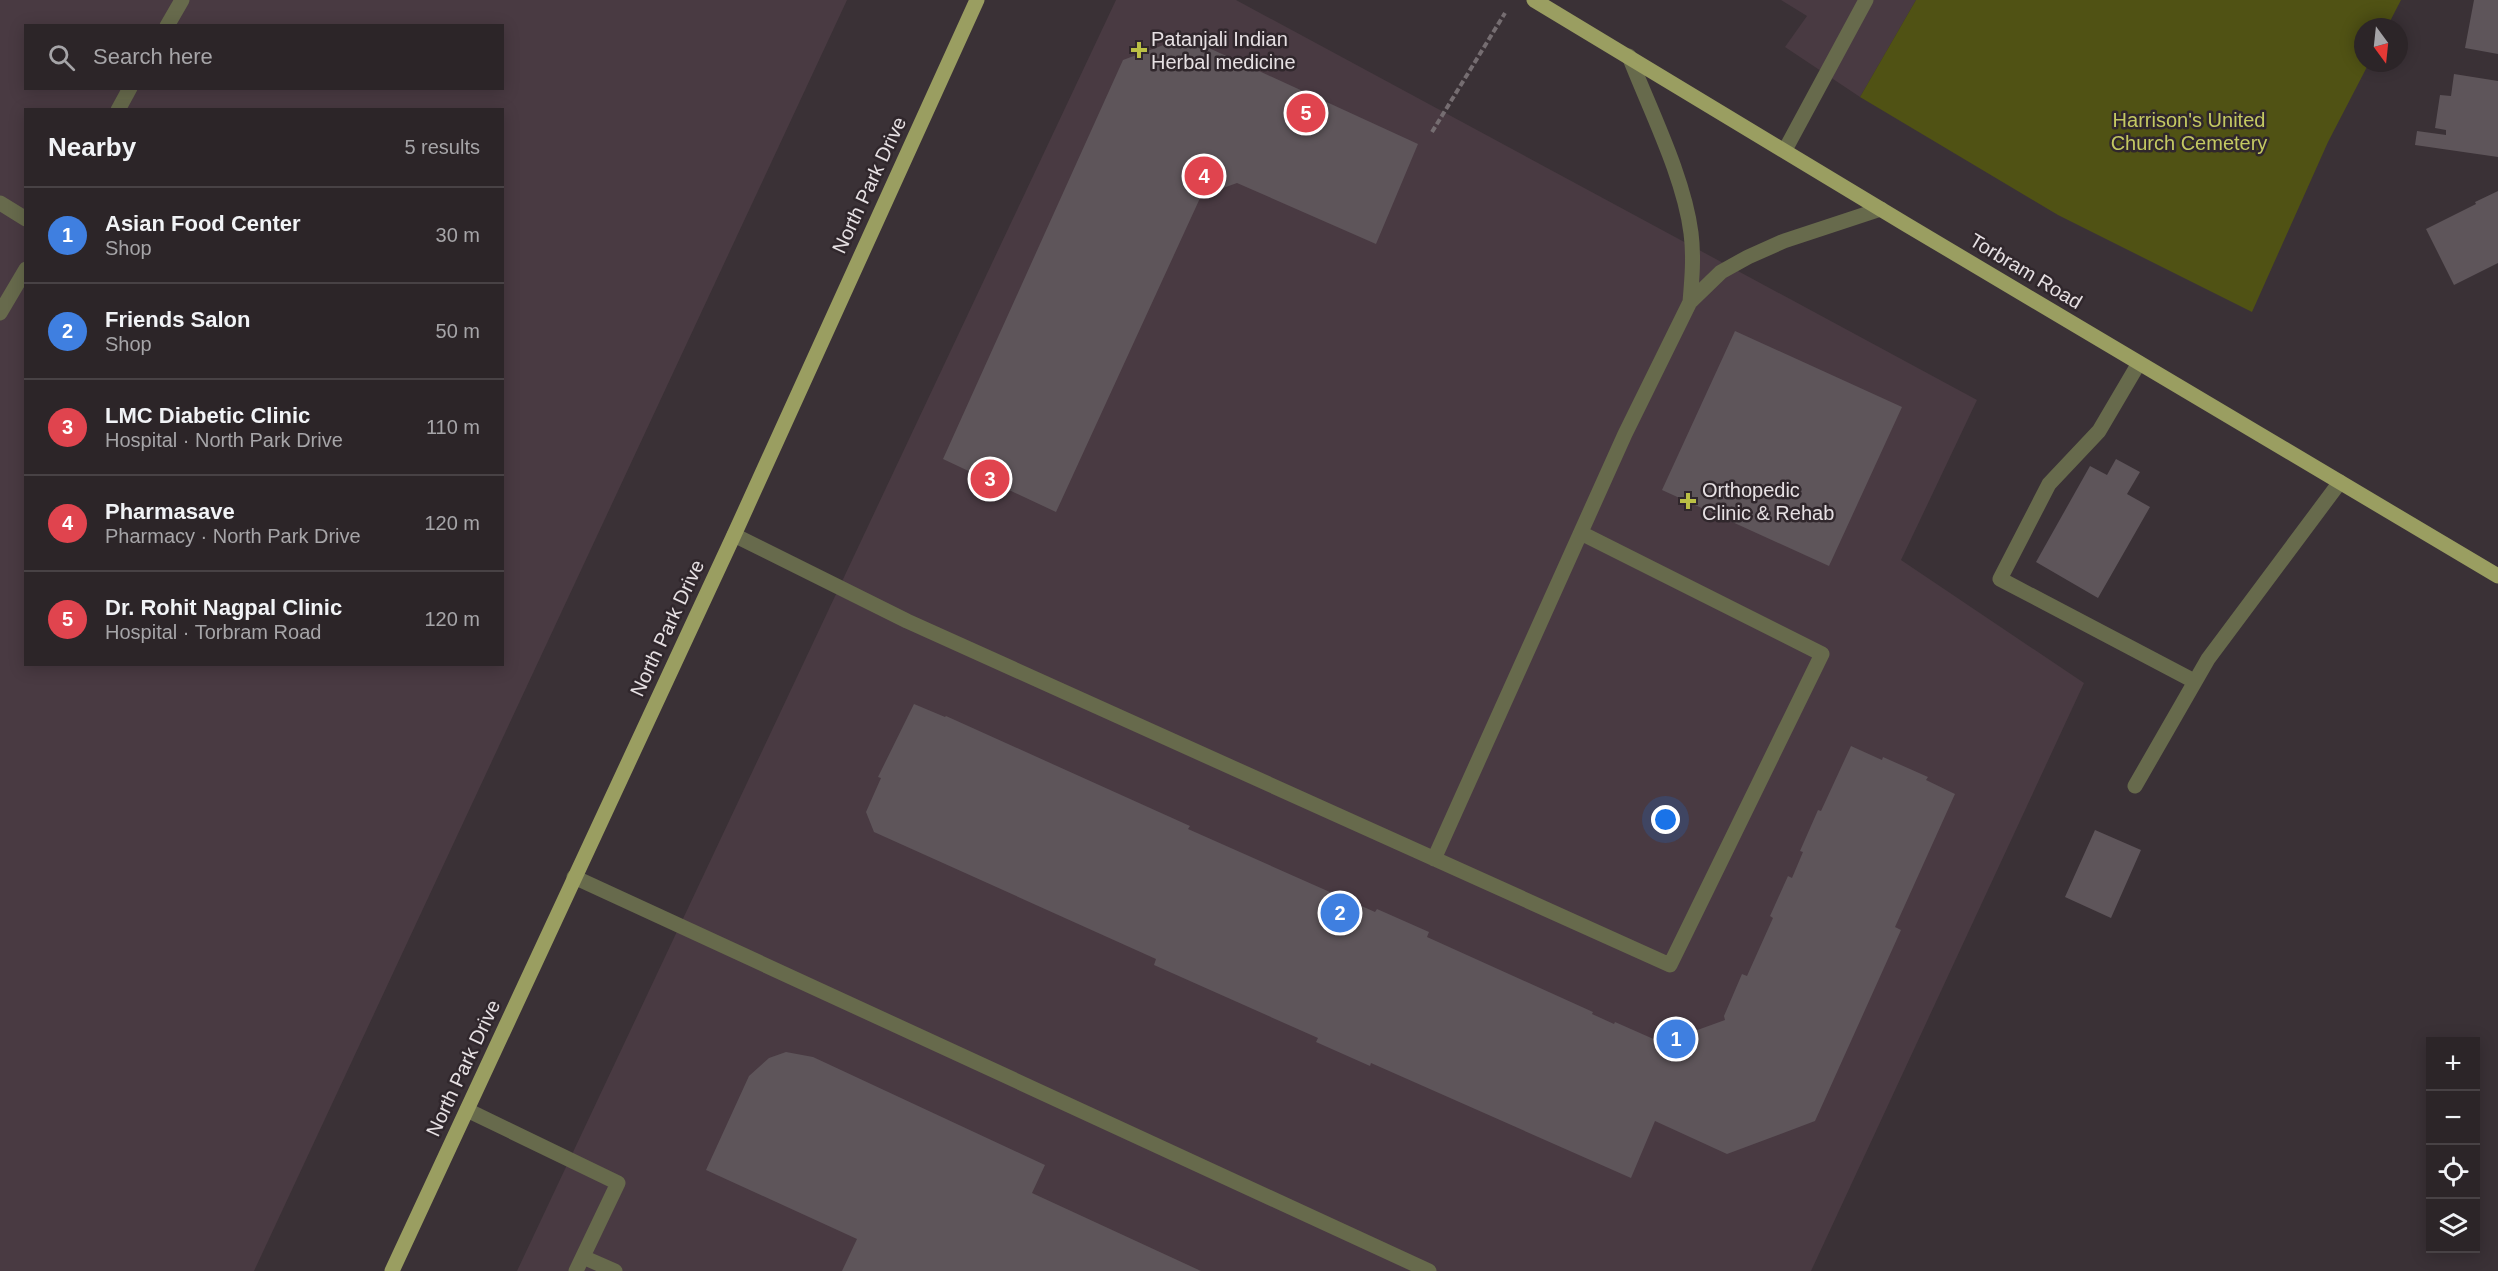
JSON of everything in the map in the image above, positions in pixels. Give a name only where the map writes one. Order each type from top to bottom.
[{"type":"main road","name":"North Park Drive","points":[[392,1271],[734,535],[977,0]]},
{"type":"main road","name":"Torbram Road","points":[[1534,0],[2498,576]]},
{"type":"lane","points":[[168,24],[182,0]]},
{"type":"lane","points":[[1785,150],[1866,0]]},
{"type":"lane","points":[[1629,56],[1682,191],[1691,233],[1690,302]]},
{"type":"lane","points":[[119,108],[129,90]]},
{"type":"lane","points":[[0,203],[24,218]]},
{"type":"lane","points":[[1434,859],[1625,434],[1690,302],[1721,272],[1748,257],[1784,241],[1881,209]]},
{"type":"lane","points":[[0,313],[24,272]]},
{"type":"lane","points":[[2139,363],[2099,431],[2049,483],[2001,579],[2194,681]]},
{"type":"lane","points":[[2135,786],[2208,658],[2340,482]]},
{"type":"lane","points":[[734,535],[907,621],[1670,965],[1822,654],[1581,533]]},
{"type":"lane","points":[[574,877],[1430,1271]]},
{"type":"lane","points":[[467,1110],[618,1183],[580,1264],[615,1271]]},
{"type":"path","points":[[1432,132],[1508,9]]},
{"type":"shaded area","points":[[0,0],[847,0],[254,1271],[0,1271]]},
{"type":"shaded area","points":[[1116,0],[1236,0],[1977,400],[1901,560],[2084,683],[1811,1271],[517,1271]]},
{"type":"shaded area","points":[[1781,0],[1916,0],[1860,97],[1785,47],[1807,16]]},
{"type":"green space","name":"Harrison's United Church Cemetery","points":[[1916,0],[2401,0],[2392,18],[2354,18],[2354,72],[2364,72],[2328,142],[2252,312],[2058,215],[1860,97]]},
{"type":"building","points":[[2474,0],[2498,0],[2498,54],[2465,48]]},
{"type":"building","points":[[1185,37],[1418,144],[1376,244],[1237,183],[1201,196],[1056,512],[943,459],[1123,60]]},
{"type":"building","points":[[2454,74],[2498,81],[2498,157],[2415,145],[2417,131],[2446,135],[2446,130],[2435,128],[2440,95],[2451,96]]},
{"type":"building","points":[[2498,191],[2498,263],[2454,285],[2426,229]]},
{"type":"building","points":[[1735,331],[1902,407],[1829,566],[1662,490]]},
{"type":"building","points":[[2116,459],[2140,472],[2127,494],[2150,507],[2098,598],[2036,562],[2090,466],[2107,475]]},
{"type":"building","points":[[914,704],[946,716],[1190,826],[1188,829],[1375,912],[1377,909],[1429,932],[1427,937],[1593,1012],[1592,1014],[1614,1024],[1615,1022],[1658,1041],[1656,1045],[1725,1020],[1724,1016],[1742,974],[1747,976],[1773,918],[1770,916],[1788,876],[1792,878],[1803,852],[1800,851],[1818,810],[1821,811],[1851,746],[1928,777],[1926,780],[1955,794],[1895,927],[1901,930],[1815,1121],[1727,1154],[1655,1121],[1631,1178],[1371,1063],[1370,1066],[1316,1042],[1318,1038],[1154,965],[1156,959],[874,832],[866,812],[881,778],[878,777]]},
{"type":"building","points":[[2095,830],[2141,850],[2111,918],[2065,897]]},
{"type":"building","points":[[786,1052],[813,1057],[1045,1165],[1032,1193],[1201,1271],[842,1271],[857,1239],[706,1170],[749,1076],[769,1058]]},
{"type":"place","name":"Patanjali Indian Herbal medicine","points":[[1139,50]]},
{"type":"place","name":"Dr. Rohit Nagpal Clinic","points":[[1306,113]]},
{"type":"place","name":"Pharmasave","points":[[1204,176]]},
{"type":"place","name":"LMC Diabetic Clinic","points":[[990,479]]},
{"type":"place","name":"Orthopedic Clinic & Rehab","points":[[1688,501]]},
{"type":"place","name":"Friends Salon","points":[[1340,913]]},
{"type":"place","name":"Asian Food Center","points":[[1676,1039]]}]
